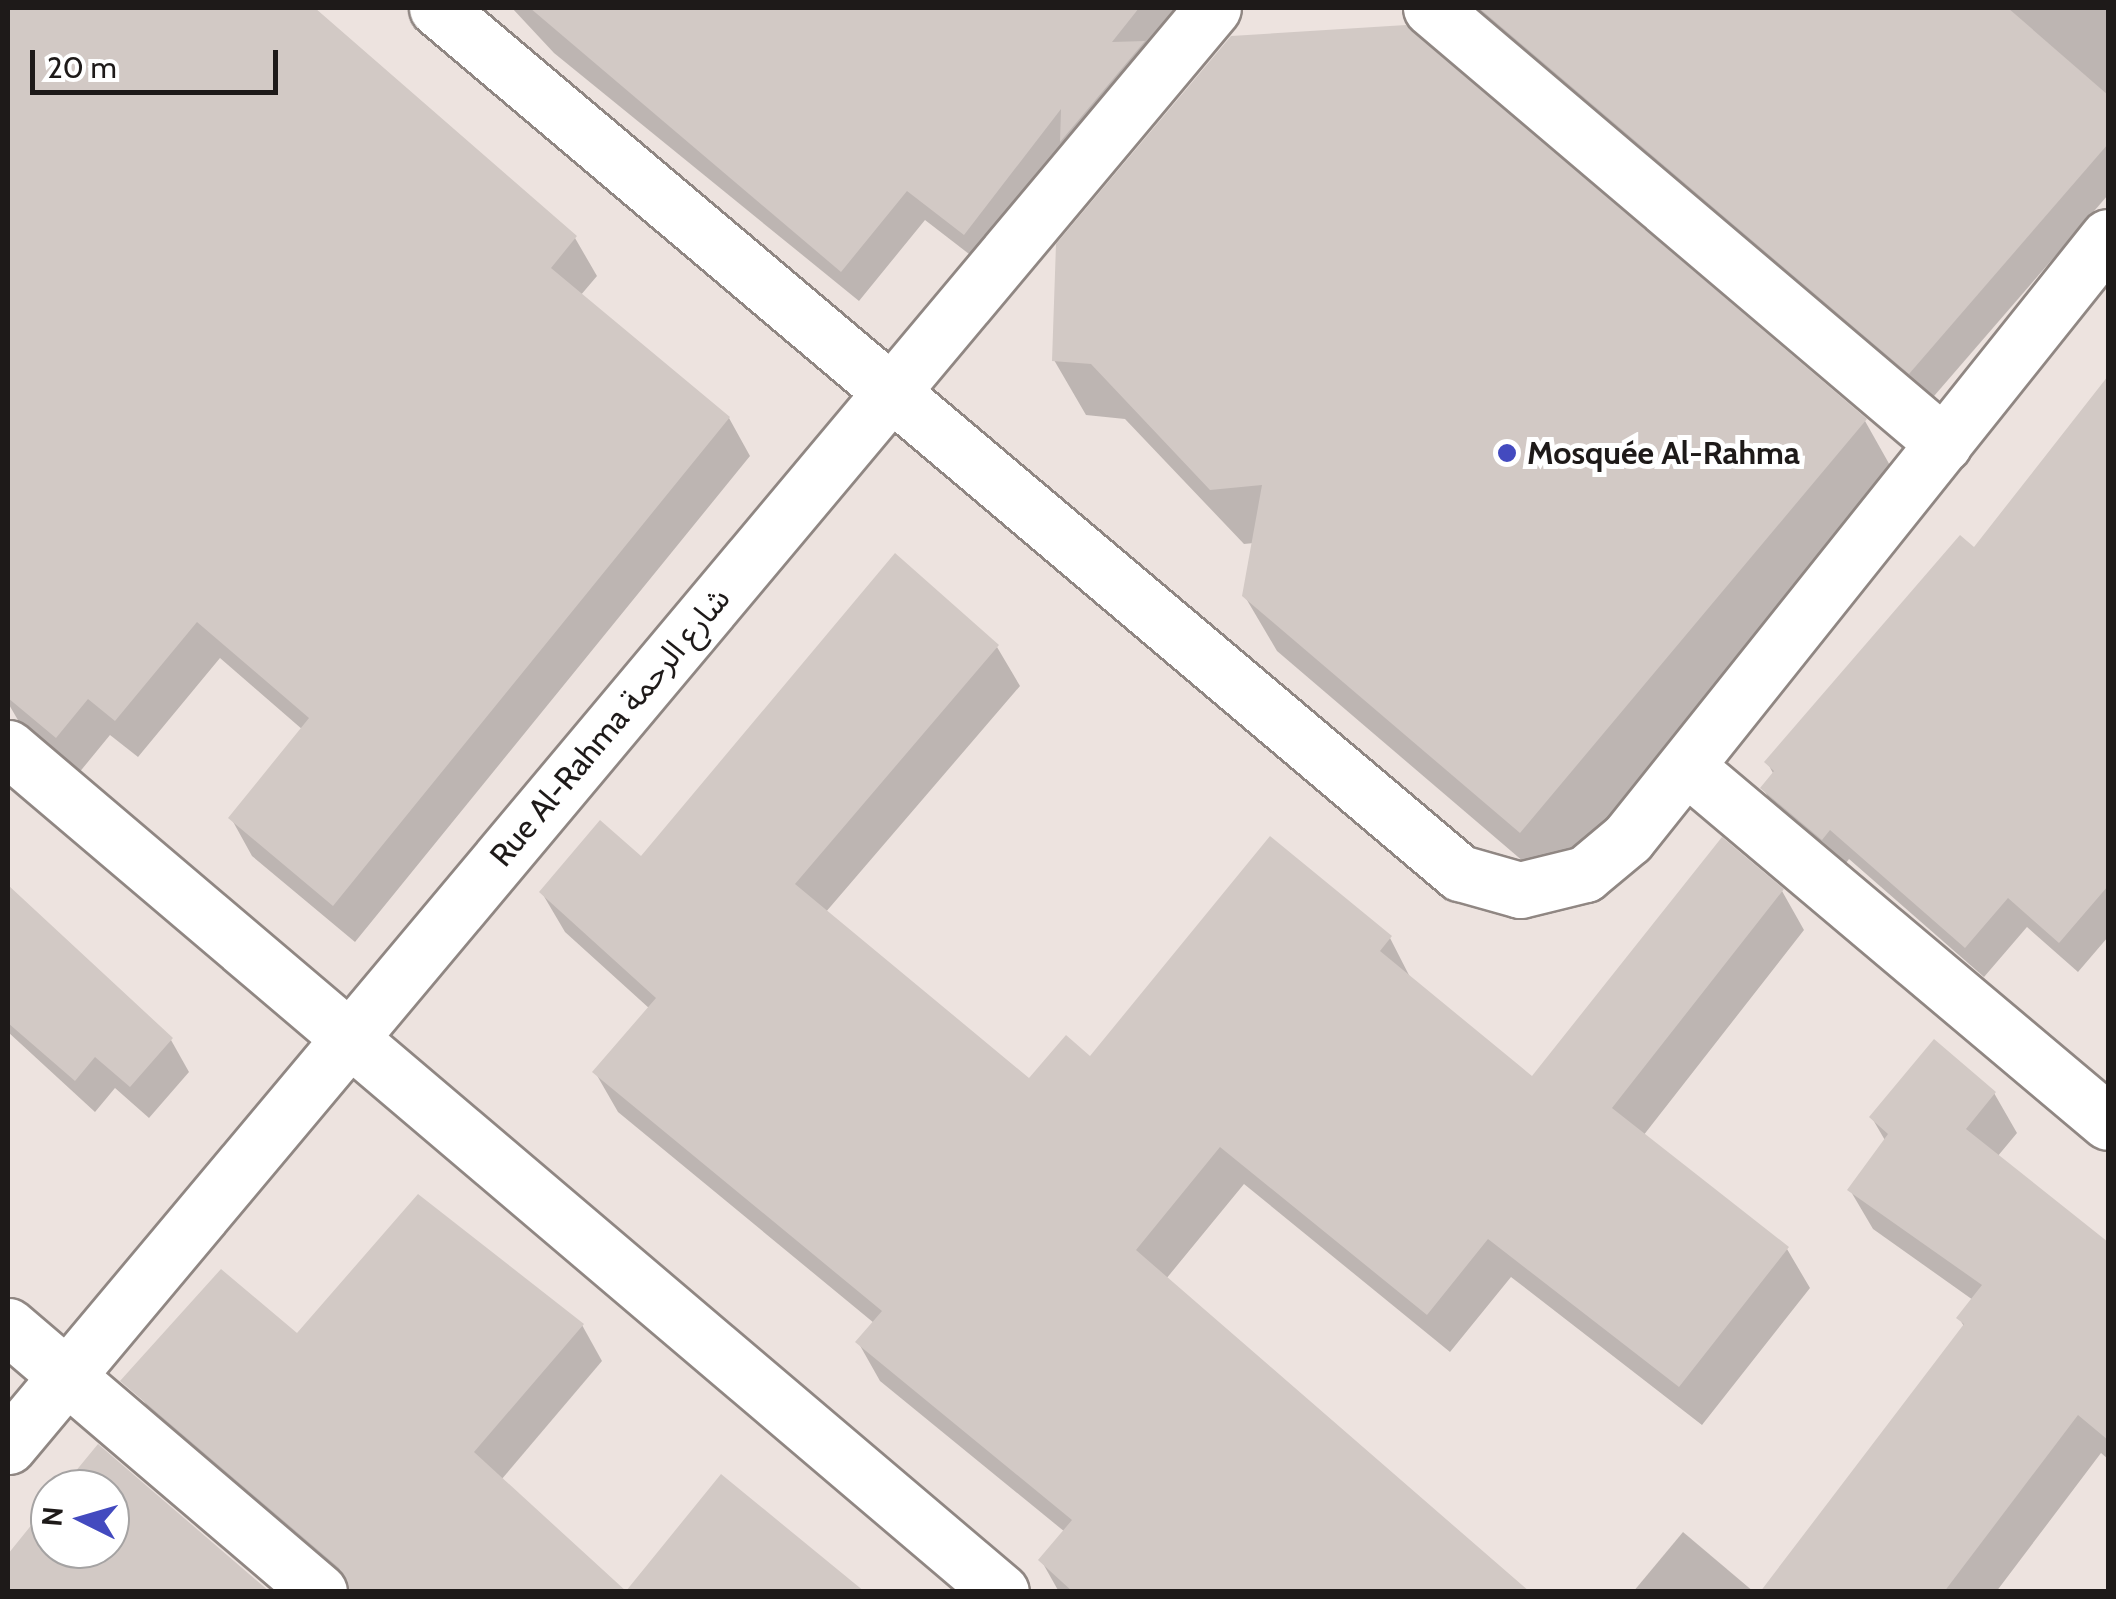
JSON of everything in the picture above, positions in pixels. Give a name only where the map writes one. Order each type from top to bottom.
[{"type":"street","points":[[437,8],[1460,872],[1520,890],[1585,874],[1688,768],[2108,238]]},
{"type":"street","name":"Rue Al-Rahma شارع الرحمة","points":[[8,1446],[350,1042],[890,388],[1213,8]]},
{"type":"street","points":[[1431,8],[1944,444]]},
{"type":"street","points":[[8,748],[1002,1592]]},
{"type":"street","points":[[1688,768],[2108,1122]]},
{"type":"street","points":[[8,1326],[319,1592]]},
{"type":"building","points":[[8,8],[315,8],[577,236],[551,268],[730,417],[333,906],[228,818],[309,718],[197,622],[115,721],[88,699],[56,738],[8,698]]},
{"type":"building","points":[[530,8],[1139,8],[1112,42],[1145,41],[1060,142],[1061,109],[964,235],[907,191],[841,272]]},
{"type":"building","points":[[1479,8],[2008,8],[2108,95],[2108,144],[1909,374]]},
{"type":"building","name":"Mosquée Al-Rahma","points":[[1406,25],[1867,419],[1520,833],[1242,596],[1262,485],[1210,490],[1091,364],[1052,361],[1056,244],[1231,36]]},
{"type":"building","points":[[2108,376],[2108,886],[2059,943],[2008,898],[1965,948],[1830,830],[1822,840],[1760,788],[1774,771],[1764,762],[1960,535],[1974,547]]},
{"type":"building","points":[[895,553],[999,645],[795,884],[1029,1078],[1066,1035],[1090,1056],[1270,836],[1392,936],[1380,951],[1532,1076],[1722,837],[1784,889],[1612,1108],[1789,1247],[1679,1387],[1488,1239],[1427,1315],[1220,1147],[1136,1250],[1530,1592],[1073,1592],[1038,1560],[1072,1520],[855,1342],[882,1311],[592,1072],[656,998],[539,892],[600,820],[641,856]]},
{"type":"building","points":[[8,885],[173,1038],[130,1087],[95,1057],[75,1081],[8,1023]]},
{"type":"building","points":[[1934,1039],[1996,1092],[1966,1129],[2108,1242],[2108,1440],[2078,1415],[1944,1592],[1760,1592],[1964,1324],[1956,1318],[1982,1285],[1847,1190],[1888,1134],[1869,1117]]},
{"type":"building","points":[[418,1194],[584,1324],[474,1452],[626,1591],[721,1474],[865,1592],[349,1592],[339,1568],[120,1381],[221,1269],[297,1333]]},
{"type":"building","points":[[98,1444],[127,1469],[77,1469]]},
{"type":"building","points":[[130,1472],[270,1592],[8,1592],[8,1554],[30,1527],[30,1569],[130,1569]]},
{"type":"place","name":"Mosquée Al-Rahma","points":[[1507,453]]}]
